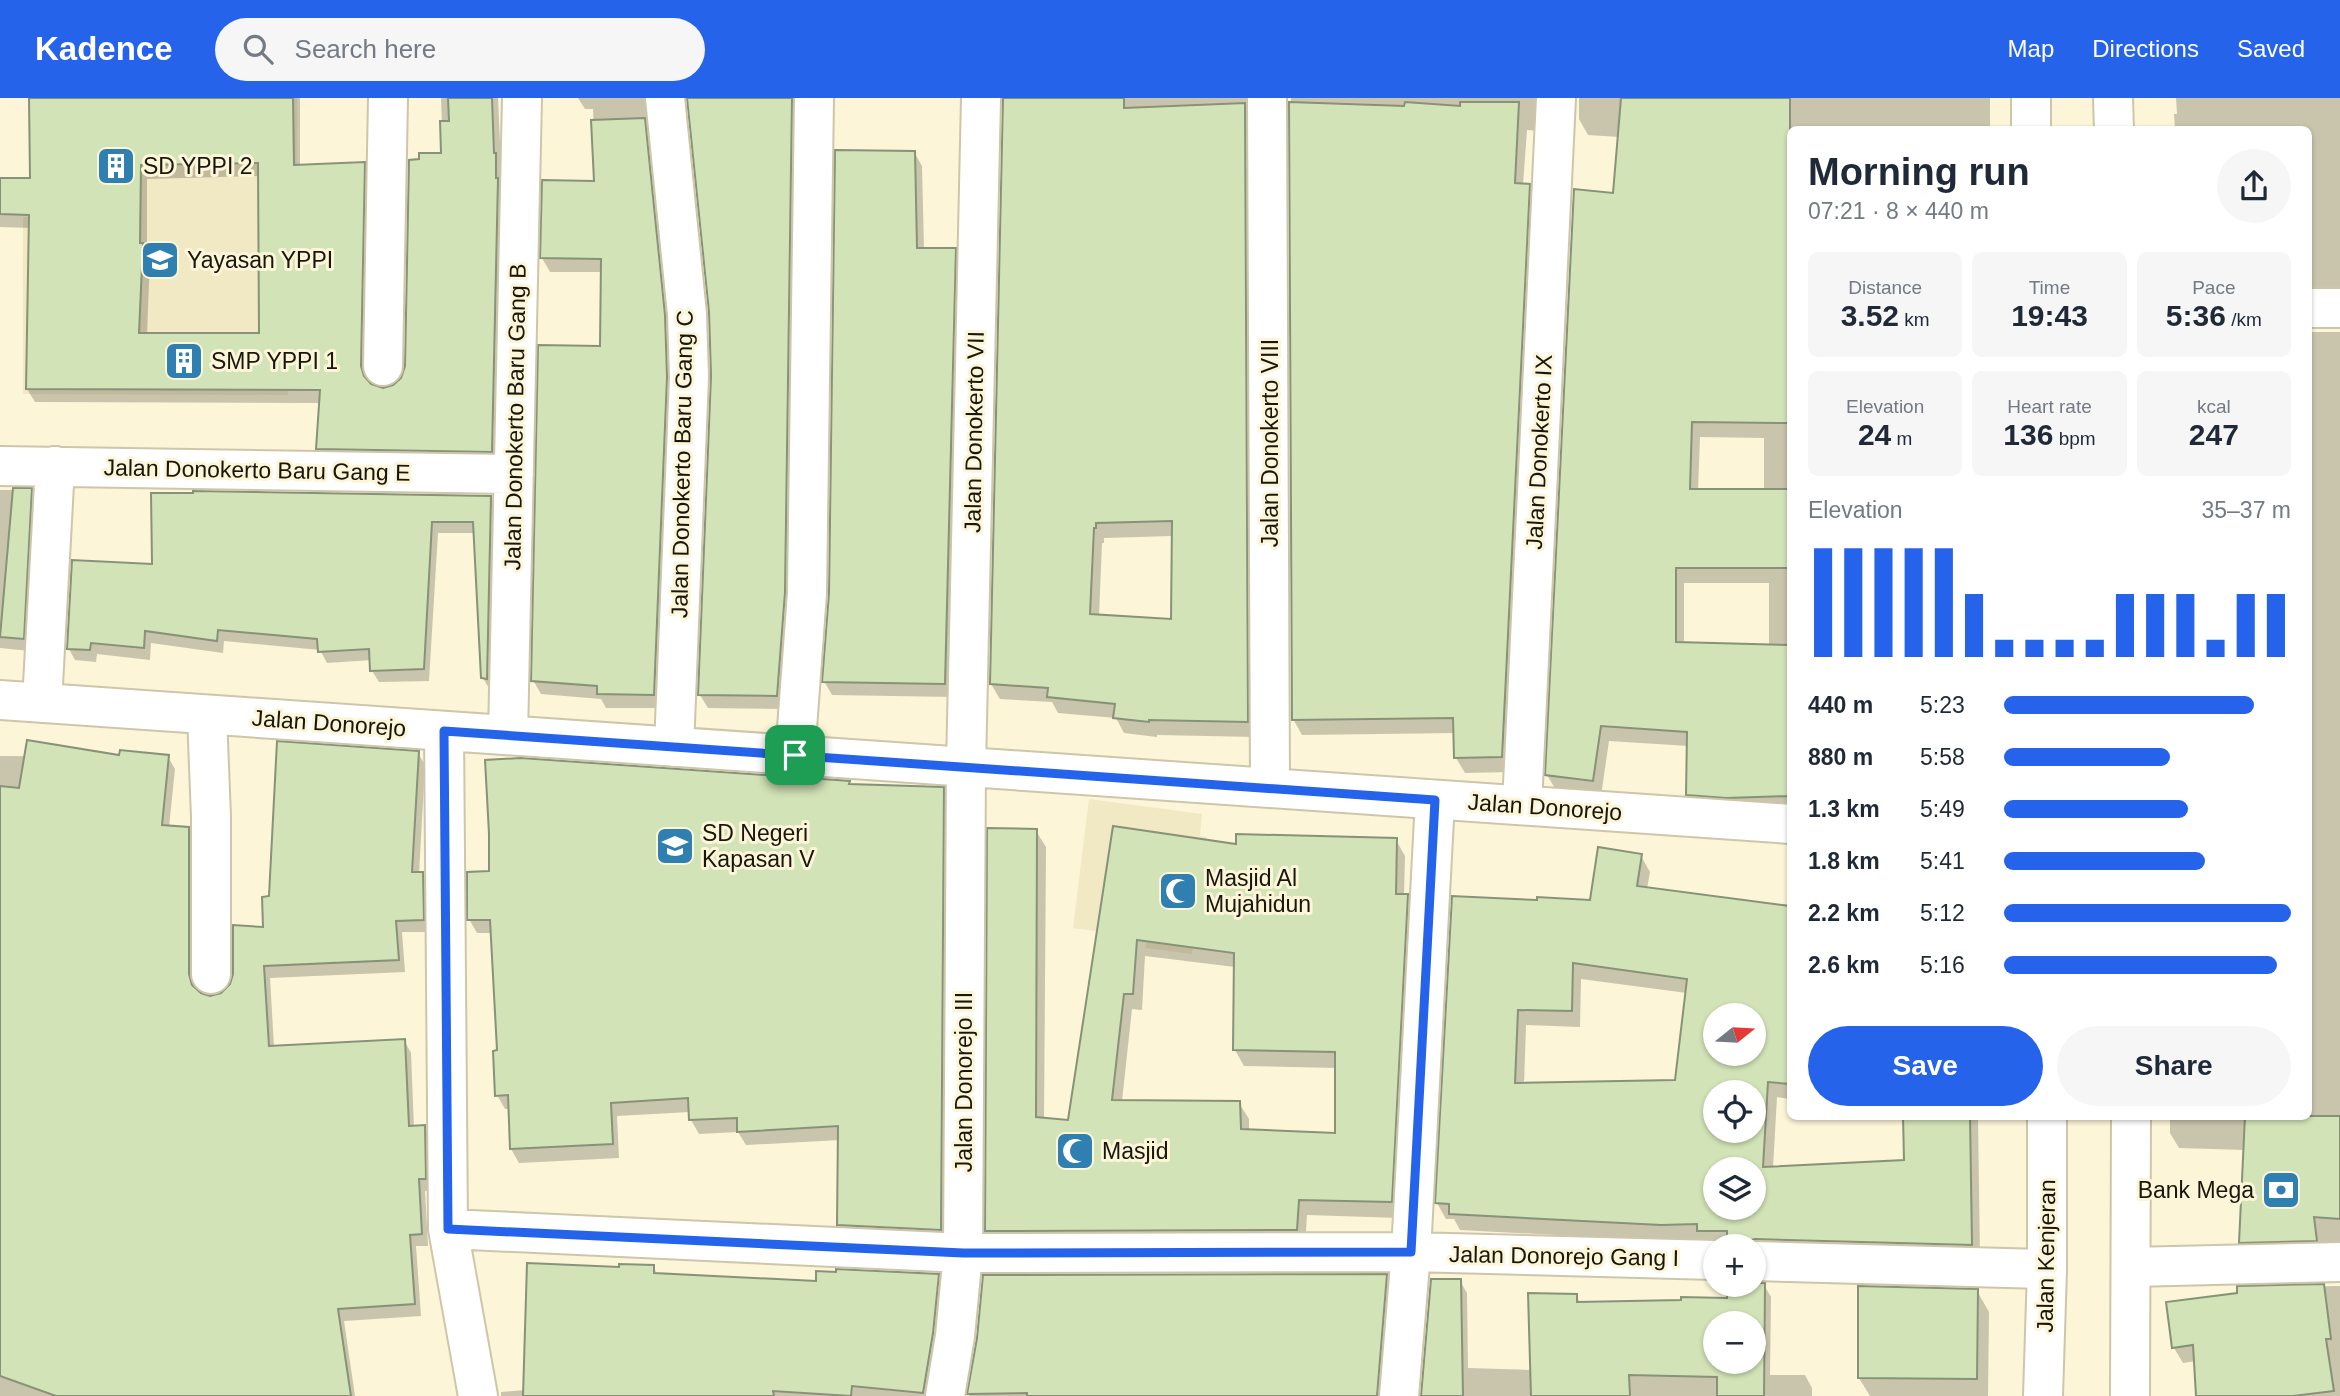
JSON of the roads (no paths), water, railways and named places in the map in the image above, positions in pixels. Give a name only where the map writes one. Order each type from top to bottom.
[{"type":"main road","points":[[383,366],[388,98]]},
{"type":"main road","name":"Jalan Donokerto Baru Gang B","points":[[508,735],[522,98]]},
{"type":"main road","name":"Jalan Donokerto Baru Gang C","points":[[665,98],[687,314],[689,377],[674,747]]},
{"type":"main road","points":[[795,755],[807,593],[814,98]]},
{"type":"main road","name":"Jalan Donokerto VII","points":[[966,766],[981,98]]},
{"type":"main road","name":"Jalan Donokerto VIII","points":[[1267,98],[1270,788]]},
{"type":"main road","name":"Jalan Donokerto IX","points":[[1522,805],[1556,98]]},
{"type":"main road","points":[[2031,98],[2031,126]]},
{"type":"main road","points":[[2113,98],[2114,126]]},
{"type":"main road","points":[[2312,308],[2340,308]]},
{"type":"main road","name":"Jalan Donokerto Baru Gang E","points":[[0,466],[514,474]]},
{"type":"main road","points":[[43,703],[54,466]]},
{"type":"main road","name":"Jalan Donorejo","points":[[0,700],[1787,824]]},
{"type":"main road","points":[[207,715],[211,817],[211,974]]},
{"type":"main road","points":[[444,731],[448,1229],[478,1396]]},
{"type":"main road","name":"Jalan Donorejo III","points":[[945,1396],[955,1336],[963,1253],[966,766]]},
{"type":"main road","points":[[1399,1396],[1411,1252],[1435,800]]},
{"type":"main road","name":"Jalan Kenjeran","points":[[2043,1396],[2047,1269],[2047,1120]]},
{"type":"main road","points":[[2130,1396],[2131,1120]]},
{"type":"main road","name":"Jalan Donorejo Gang I","points":[[448,1229],[963,1253],[1411,1252],[1703,1260]]},
{"type":"main road","points":[[1766,1261],[2047,1269]]},
{"type":"main road","points":[[2131,1267],[2340,1262]]},
{"type":"place","name":"SD YPPI 2","points":[[116,166]]},
{"type":"place","name":"Yayasan YPPI","points":[[160,260]]},
{"type":"place","name":"SMP YPPI 1","points":[[184,361]]},
{"type":"place","name":"SD Negeri Kapasan V","points":[[675,846]]},
{"type":"place","name":"Masjid Al Mujahidun","points":[[1178,891]]},
{"type":"place","name":"Masjid","points":[[1075,1151]]},
{"type":"place","name":"Bank Mega","points":[[2281,1190]]}]
